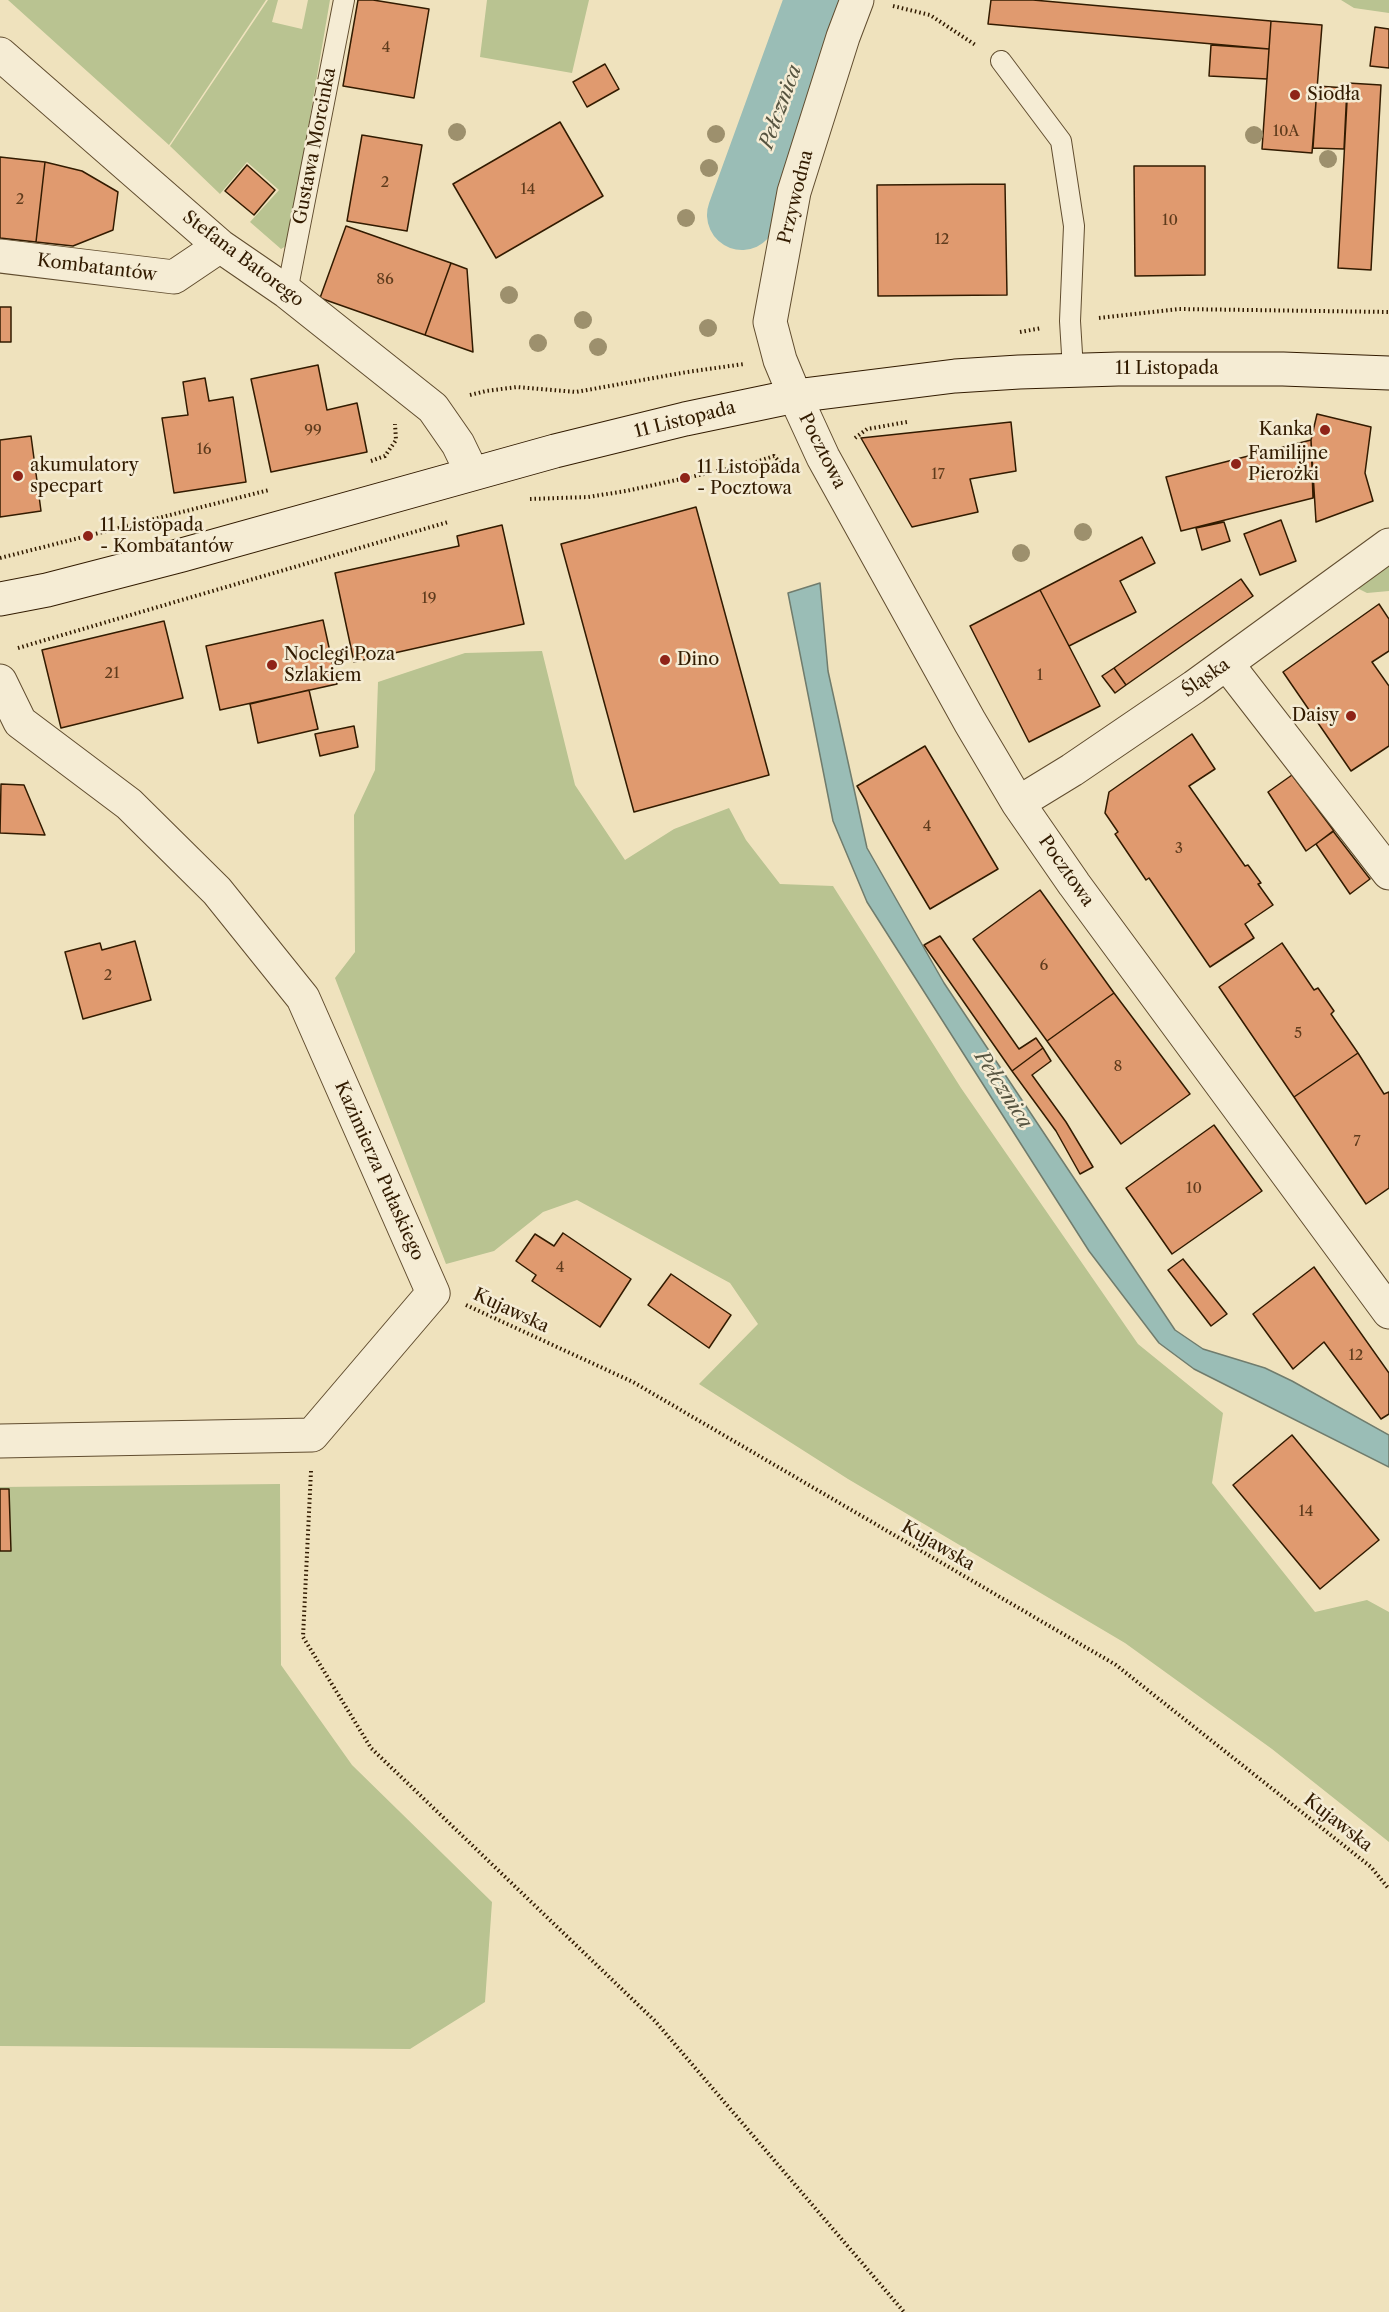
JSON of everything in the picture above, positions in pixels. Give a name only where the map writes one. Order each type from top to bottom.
[{"type":"street","name":"Przywodna","points":[[795,396],[780,360],[770,322],[794,192],[857,0]]},
{"type":"street","name":"Stefana Batorego","points":[[0,54],[220,246],[287,292],[433,408],[458,444],[472,473]]},
{"type":"street","name":"Kombatantów","points":[[0,256],[174,278],[220,246]]},
{"type":"street","name":"11 Listopada","points":[[0,600],[182,555],[472,473],[686,419],[795,396],[955,376],[1019,372],[1282,369],[1389,373]]},
{"type":"street","name":"Pocztowa","points":[[795,396],[823,457],[970,722],[1018,803],[1074,884],[1389,1312]]},
{"type":"street","name":"Śląska","points":[[1018,803],[1072,770],[1227,664],[1389,545]]},
{"type":"street","points":[[1227,664],[1389,873]]},
{"type":"street","name":"Kazimierza Pułaskiego","points":[[0,681],[20,722],[129,804],[218,891],[303,998],[431,1289]]},
{"type":"street","points":[[0,1441],[312,1435],[433,1293],[431,1289]]},
{"type":"lane","name":"Gustawa Morcinka","points":[[287,292],[344,0]]},
{"type":"lane","points":[[1001,61],[1061,141],[1074,226],[1070,321],[1073,370]]},
{"type":"path","points":[[891,5],[930,15],[1001,61]]},
{"type":"path","points":[[520,502],[532,498],[588,497],[626,491],[750,464],[774,456],[788,472],[853,447],[852,439],[867,429],[909,422]]},
{"type":"path","points":[[0,558],[171,515]]},
{"type":"path","points":[[10,650],[452,521]]},
{"type":"path","name":"Kujawska","points":[[431,1289],[633,1382],[1116,1665],[1371,1867],[1389,1889]]},
{"type":"path","points":[[312,1435],[303,1637],[371,1748],[656,2021],[904,2312]]},
{"type":"green space","points":[[8,0],[266,0],[169,145]]},
{"type":"green space","points":[[268,0],[278,0],[272,22],[302,29],[308,0],[330,0],[289,240],[281,249],[250,222],[279,190],[247,162],[220,194],[170,146]]},
{"type":"green space","points":[[487,0],[589,0],[572,73],[480,57]]},
{"type":"green space","points":[[1341,0],[1389,0],[1389,13],[1354,8]]},
{"type":"green space","points":[[1389,559],[1389,591],[1367,593],[1353,586]]},
{"type":"green space","points":[[542,651],[575,785],[625,860],[674,829],[729,808],[746,840],[780,884],[833,886],[961,1088],[1138,1344],[1223,1413],[1212,1483],[1315,1612],[1367,1600],[1389,1612],[1389,1842],[1272,1749],[1125,1643],[848,1479],[699,1384],[758,1324],[730,1283],[577,1200],[543,1212],[494,1251],[446,1264],[335,978],[355,952],[354,815],[375,770],[378,682],[465,653]]},
{"type":"green space","points":[[280,1484],[281,1665],[352,1765],[492,1902],[485,2002],[410,2049],[0,2046],[0,1487]]},
{"type":"water","points":[[820,583],[828,671],[867,848],[944,983],[1175,1330],[1203,1349],[1265,1368],[1292,1381],[1389,1435],[1389,1467],[1194,1369],[1159,1343],[1089,1251],[867,902],[833,821],[788,593]]},
{"type":"building","points":[[358,0],[373,0],[429,9],[414,98],[343,86]]},
{"type":"building","points":[[991,0],[1033,0],[1271,21],[1269,49],[988,24]]},
{"type":"building","points":[[1271,21],[1322,25],[1312,153],[1262,149]]},
{"type":"building","points":[[1375,27],[1389,29],[1389,68],[1370,66]]},
{"type":"building","points":[[1211,45],[1269,49],[1267,79],[1209,76]]},
{"type":"building","points":[[605,64],[619,89],[587,107],[573,82]]},
{"type":"building","points":[[1348,83],[1381,85],[1371,270],[1338,268]]},
{"type":"building","points":[[1317,86],[1347,88],[1344,149],[1313,148]]},
{"type":"building","points":[[560,122],[603,196],[496,258],[453,184]]},
{"type":"building","points":[[362,135],[422,145],[407,231],[347,221]]},
{"type":"building","points":[[0,157],[45,162],[36,242],[0,238]]},
{"type":"building","points":[[45,162],[82,171],[118,192],[113,230],[73,246],[36,242]]},
{"type":"building","points":[[247,165],[275,190],[254,215],[225,191]]},
{"type":"building","points":[[1134,166],[1205,166],[1205,275],[1135,276]]},
{"type":"building","points":[[1005,184],[1007,295],[878,296],[877,185]]},
{"type":"building","points":[[346,226],[451,263],[425,335],[320,298]]},
{"type":"building","points":[[451,263],[467,269],[473,352],[425,335]]},
{"type":"building","points":[[0,307],[11,307],[11,342],[0,342]]},
{"type":"building","points":[[318,365],[327,410],[357,403],[367,452],[271,472],[251,379]]},
{"type":"building","points":[[205,378],[209,401],[233,397],[246,482],[174,493],[162,418],[188,415],[183,382]]},
{"type":"building","points":[[1317,414],[1371,427],[1365,473],[1373,501],[1316,522],[1311,440]]},
{"type":"building","points":[[1011,422],[1016,471],[970,479],[978,512],[912,527],[861,438]]},
{"type":"building","name":"akumulatory specpart","points":[[31,436],[41,511],[0,517],[0,440]]},
{"type":"building","points":[[1311,440],[1313,498],[1181,531],[1166,477]]},
{"type":"building","name":"Dino","points":[[696,507],[769,775],[634,812],[561,544]]},
{"type":"building","points":[[1281,520],[1296,561],[1260,575],[1244,534]]},
{"type":"building","points":[[1224,522],[1230,541],[1202,550],[1196,528]]},
{"type":"building","points":[[502,525],[524,624],[354,662],[335,573],[459,546],[457,536]]},
{"type":"building","points":[[1142,537],[1155,563],[1120,581],[1136,612],[1069,646],[1040,590]]},
{"type":"building","points":[[1241,579],[1253,596],[1126,685],[1114,668]]},
{"type":"building","points":[[1040,590],[1100,706],[1029,742],[970,626]]},
{"type":"building","name":"Daisy","points":[[1379,604],[1389,619],[1389,651],[1372,662],[1389,686],[1389,746],[1351,771],[1283,672]]},
{"type":"building","name":"Noclegi Poza Szlakiem","points":[[323,620],[337,684],[220,710],[206,646]]},
{"type":"building","points":[[164,621],[183,698],[61,728],[42,650]]},
{"type":"building","points":[[1114,668],[1126,685],[1115,693],[1102,676]]},
{"type":"building","points":[[309,690],[318,729],[258,743],[250,704]]},
{"type":"building","points":[[354,726],[358,747],[320,756],[315,734]]},
{"type":"building","points":[[1192,734],[1215,769],[1189,786],[1245,866],[1248,865],[1261,883],[1258,884],[1273,905],[1245,924],[1254,938],[1210,967],[1149,878],[1146,880],[1115,834],[1118,832],[1105,813],[1109,792]]},
{"type":"building","points":[[925,746],[998,869],[930,909],[857,786]]},
{"type":"building","points":[[1292,775],[1334,831],[1306,851],[1268,792]]},
{"type":"building","points":[[1,784],[24,785],[45,835],[0,833]]},
{"type":"building","points":[[1333,831],[1370,879],[1350,894],[1316,844]]},
{"type":"building","points":[[1040,890],[1114,993],[1047,1041],[973,939]]},
{"type":"building","points":[[940,936],[1019,1049],[1036,1038],[1043,1048],[1012,1071],[924,945]]},
{"type":"building","points":[[135,941],[151,1000],[83,1019],[65,952],[100,943],[102,950]]},
{"type":"building","points":[[1282,943],[1314,990],[1318,988],[1334,1011],[1331,1014],[1358,1053],[1294,1097],[1219,987]]},
{"type":"building","points":[[1114,993],[1190,1094],[1121,1144],[1047,1041]]},
{"type":"building","points":[[1043,1048],[1051,1061],[1032,1075],[1066,1122],[1093,1167],[1080,1174],[1056,1131],[1012,1071]]},
{"type":"building","points":[[1358,1053],[1384,1094],[1389,1092],[1389,1188],[1366,1204],[1294,1097]]},
{"type":"building","points":[[1214,1125],[1262,1191],[1172,1254],[1126,1188]]},
{"type":"building","points":[[563,1233],[631,1279],[600,1327],[532,1281],[536,1275],[516,1261],[535,1234],[554,1246]]},
{"type":"building","points":[[1183,1259],[1227,1314],[1211,1326],[1168,1270]]},
{"type":"building","points":[[1314,1267],[1389,1373],[1389,1414],[1381,1419],[1324,1342],[1293,1369],[1253,1314]]},
{"type":"building","points":[[671,1274],[731,1315],[709,1348],[648,1305]]},
{"type":"building","points":[[1292,1435],[1379,1540],[1320,1589],[1233,1485]]},
{"type":"building","points":[[0,1489],[9,1489],[11,1551],[0,1551]]},
{"type":"waterway","name":"Pełcznica","points":[[742,215],[820,0]]},
{"type":"place","name":"Siodła","points":[[1295,95]]},
{"type":"place","name":"Kanka","points":[[1325,430]]},
{"type":"place","name":"Familijne Pierożki","points":[[1236,464]]},
{"type":"place","name":"akumulatory specpart","points":[[18,476]]},
{"type":"place","name":"11 Listopada - Pocztowa","points":[[685,478]]},
{"type":"place","name":"11 Listopada - Kombatantów","points":[[88,536]]},
{"type":"place","name":"Dino","points":[[665,660]]},
{"type":"place","name":"Noclegi Poza Szlakiem","points":[[272,665]]},
{"type":"place","name":"Daisy","points":[[1351,716]]}]
